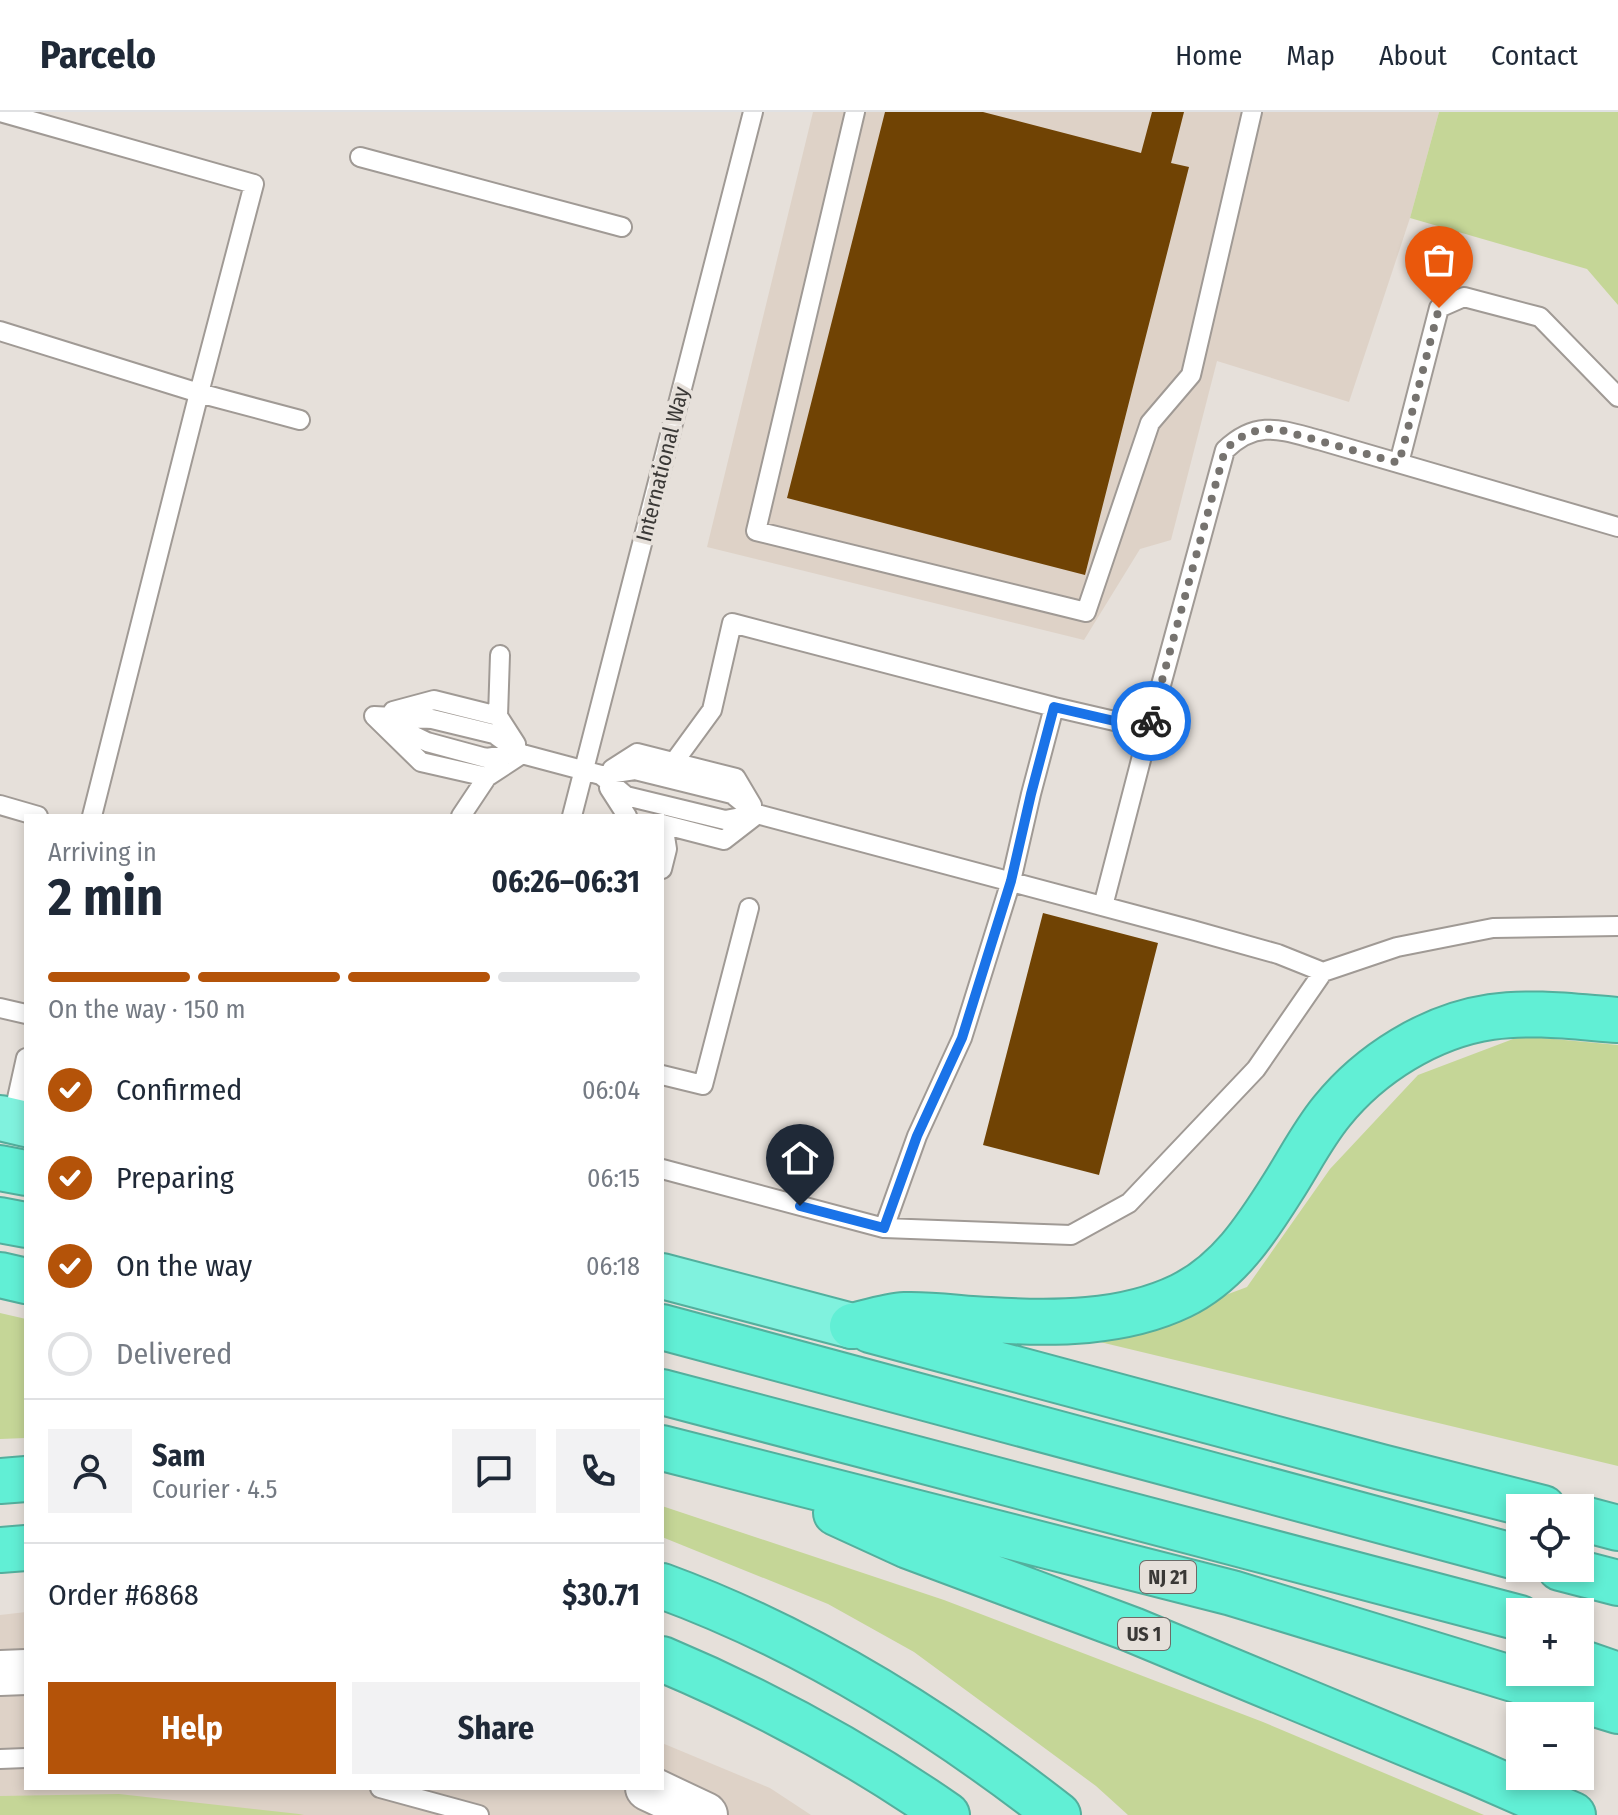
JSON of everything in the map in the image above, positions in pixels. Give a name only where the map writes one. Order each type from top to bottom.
[{"type":"highway","points":[[852,1326],[902,1315],[1019,1322],[1077,1320],[1127,1314],[1166,1303],[1201,1284],[1243,1247],[1323,1123],[1345,1097],[1386,1061],[1445,1030],[1493,1017],[1529,1015],[1618,1020]]},
{"type":"highway","points":[[0,1168],[24,1173]]},
{"type":"highway","points":[[0,1220],[24,1225]]},
{"type":"highway","points":[[0,1275],[24,1281]]},
{"type":"highway","points":[[664,1277],[1506,1499]]},
{"type":"highway","points":[[664,1328],[1506,1554]]},
{"type":"highway","points":[[664,1393],[1506,1614]]},
{"type":"highway","name":"US 1","points":[[664,1449],[712,1461],[908,1546],[1133,1630],[1573,1815]]},
{"type":"highway","name":"NJ 21","points":[[712,1461],[1232,1593],[1618,1711]]},
{"type":"highway","points":[[0,1481],[24,1479]]},
{"type":"highway","points":[[1153,1521],[1506,1637]]},
{"type":"highway","points":[[1594,1522],[1618,1528]]},
{"type":"highway","points":[[0,1550],[24,1548]]},
{"type":"highway","points":[[1594,1577],[1618,1583]]},
{"type":"highway","points":[[664,1587],[764,1630],[883,1694],[983,1758],[1058,1815]]},
{"type":"highway","points":[[1594,1638],[1618,1644]]},
{"type":"highway","points":[[664,1660],[739,1692],[793,1720],[947,1815]]},
{"type":"highway","points":[[1594,1667],[1618,1675]]},
{"type":"street","points":[[0,1673],[24,1672]]},
{"type":"street","points":[[652,1790],[705,1815]]},
{"type":"lane","points":[[0,112],[254,184],[93,814]]},
{"type":"lane","name":"International Way","points":[[573,814],[592,773],[753,112]]},
{"type":"lane","points":[[855,112],[756,531],[1086,612],[1150,423],[1191,375],[1252,112]]},
{"type":"lane","points":[[360,157],[622,227]]},
{"type":"lane","points":[[1399,463],[1439,308],[1464,297],[1540,317],[1618,397]]},
{"type":"lane","points":[[0,331],[199,393],[300,420]]},
{"type":"lane","points":[[1103,906],[1225,450],[1241,436],[1254,430],[1277,429],[1618,527]]},
{"type":"lane","points":[[674,762],[712,710],[732,623],[1149,729]]},
{"type":"lane","points":[[500,655],[498,716],[522,754]]},
{"type":"lane","points":[[374,716],[434,700],[498,716]]},
{"type":"lane","points":[[884,1228],[917,1136],[962,1038],[1011,881],[1054,707]]},
{"type":"lane","points":[[374,716],[432,719],[494,734],[522,754],[592,773],[626,796],[725,820],[757,814]]},
{"type":"lane","points":[[374,716],[421,762],[487,777]]},
{"type":"lane","points":[[592,773],[637,753],[674,762],[736,778],[757,814]]},
{"type":"lane","points":[[462,814],[487,777],[522,754]]},
{"type":"lane","points":[[592,773],[635,770],[732,794],[757,814],[1278,954],[1323,972]]},
{"type":"lane","points":[[592,773],[625,814]]},
{"type":"lane","points":[[0,805],[31,814]]},
{"type":"lane","points":[[664,825],[724,840],[757,814]]},
{"type":"lane","points":[[664,834],[667,849],[664,861]]},
{"type":"lane","points":[[664,1075],[703,1085],[749,908]]},
{"type":"lane","points":[[664,1170],[884,1228],[1071,1235],[1129,1203],[1256,1069],[1323,972],[1397,947],[1493,928],[1618,926]]},
{"type":"lane","points":[[0,1008],[24,1014]]},
{"type":"lane","points":[[13,1121],[24,1068]]},
{"type":"lane","points":[[0,1759],[24,1758]]},
{"type":"lane","points":[[387,1790],[479,1815]]},
{"type":"shaded area","points":[[813,112],[1439,112],[1410,218],[1349,402],[1217,361],[1171,540],[1140,549],[1084,640],[707,547]]},
{"type":"shaded area","points":[[24,1612],[24,1790],[664,1790],[664,1744],[770,1788],[811,1815],[0,1815],[0,1615]]},
{"type":"green space","points":[[1439,112],[1618,112],[1618,305],[1587,269],[1410,218]]},
{"type":"green space","points":[[1521,1036],[1618,1045],[1618,1466],[1100,1342],[1247,1287],[1330,1169],[1418,1075]]},
{"type":"green space","points":[[0,1313],[24,1319],[24,1438],[0,1439]]},
{"type":"green space","points":[[664,1507],[944,1600],[1263,1722],[1484,1815],[1128,1815],[1096,1786],[914,1652],[828,1604],[664,1538]]},
{"type":"green space","points":[[119,1794],[304,1815],[0,1815],[0,1796]]},
{"type":"building","points":[[885,112],[983,112],[1141,153],[1152,112],[1184,112],[1171,163],[1189,167],[1085,575],[787,498]]},
{"type":"building","points":[[1043,913],[1158,943],[1099,1175],[983,1145]]},
{"type":"way so far","points":[[1151,721],[1225,450],[1241,436],[1265,428],[1399,463],[1439,308]]},
{"type":"route","points":[[800,1206],[884,1228],[917,1136],[962,1038],[1011,881],[1054,707],[1149,729],[1151,721]]}]
